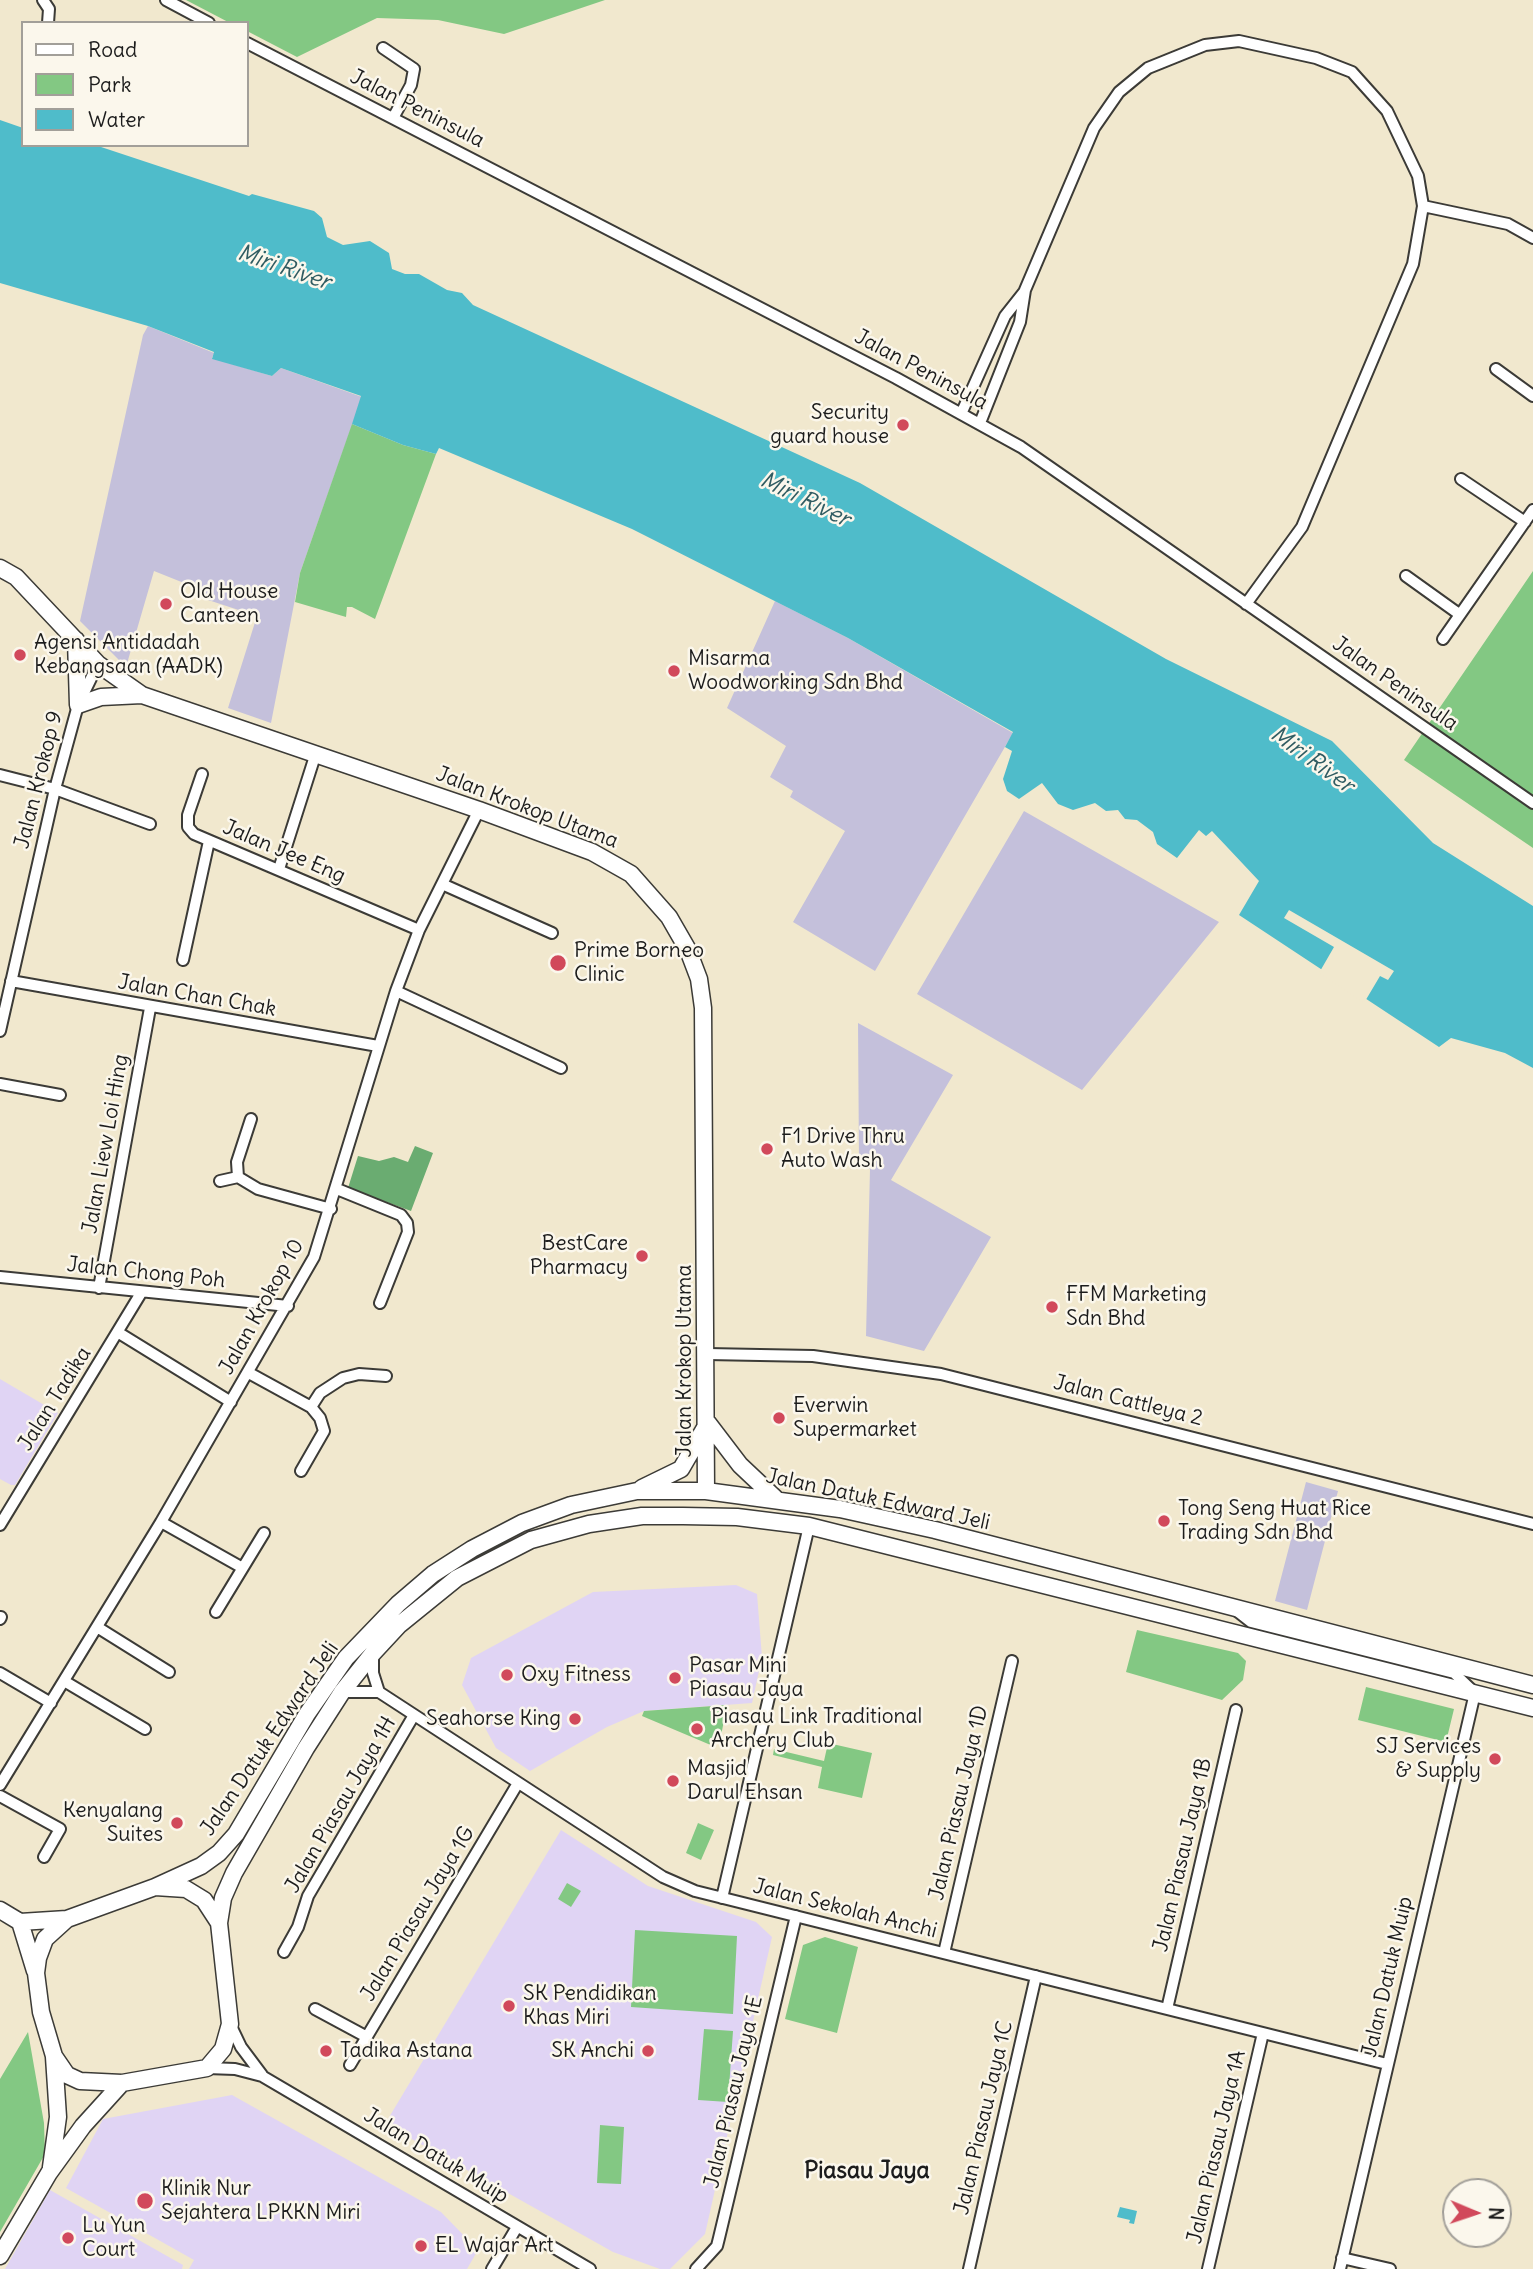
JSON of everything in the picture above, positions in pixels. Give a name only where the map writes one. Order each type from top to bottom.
[{"type":"street","points":[[43,0],[49,9],[48,21]]},
{"type":"street","points":[[166,0],[205,21]]},
{"type":"street","points":[[980,423],[1020,322],[1025,290],[1094,128],[1119,92],[1148,68],[1205,45],[1239,41],[1317,58],[1352,72],[1387,111],[1418,176],[1423,206],[1413,264],[1302,527],[1246,604]]},
{"type":"street","name":"Jalan Peninsula","points":[[248,44],[980,423],[1021,447],[1533,803]]},
{"type":"street","points":[[383,48],[411,64],[414,69],[411,85],[393,118]]},
{"type":"street","points":[[1423,206],[1508,224],[1533,238]]},
{"type":"street","points":[[961,414],[1005,316],[1025,290]]},
{"type":"street","points":[[1496,369],[1533,396]]},
{"type":"street","points":[[1461,479],[1525,522]]},
{"type":"street","points":[[1443,639],[1533,510]]},
{"type":"street","name":"Jalan Krokop Utama","points":[[0,568],[16,577],[98,664],[142,695],[569,842],[615,863],[651,893],[673,923],[699,979],[703,1008],[708,1423],[706,1491]]},
{"type":"street","points":[[1406,576],[1460,614]]},
{"type":"street","points":[[76,640],[78,705],[101,697],[142,695]]},
{"type":"street","name":"Jalan Krokop 9","points":[[0,1031],[55,789],[78,705],[98,664]]},
{"type":"street","points":[[279,869],[315,756]]},
{"type":"street","name":"Jalan Jee Eng","points":[[202,774],[188,815],[188,827],[209,841],[419,930]]},
{"type":"street","points":[[0,775],[55,789],[150,824]]},
{"type":"street","name":"Jalan Krokop 10","points":[[0,1785],[162,1522],[314,1258],[396,991],[419,930],[479,810]]},
{"type":"street","points":[[183,960],[209,841]]},
{"type":"street","points":[[442,884],[552,933]]},
{"type":"street","points":[[0,965],[13,968]]},
{"type":"street","name":"Jalan Chan Chak","points":[[11,981],[150,1008],[378,1046]]},
{"type":"street","points":[[396,991],[561,1068]]},
{"type":"street","name":"Jalan Liew Loi Hing","points":[[99,1287],[150,1008]]},
{"type":"street","points":[[0,1084],[60,1095]]},
{"type":"street","points":[[238,1177],[237,1162],[251,1119]]},
{"type":"street","points":[[220,1181],[238,1177],[258,1189],[331,1209]]},
{"type":"street","points":[[337,1189],[401,1215],[407,1223],[408,1232],[380,1303]]},
{"type":"street","name":"Jalan Chong Poh","points":[[0,1277],[288,1306]]},
{"type":"street","name":"Jalan Tadika","points":[[0,1525],[141,1293]]},
{"type":"street","points":[[119,1333],[231,1402]]},
{"type":"street","name":"Jalan Cattleya 2","points":[[707,1354],[813,1356],[941,1374],[1533,1524]]},
{"type":"street","points":[[249,1373],[310,1407],[320,1418],[324,1431],[301,1471]]},
{"type":"street","points":[[310,1407],[320,1393],[343,1378],[359,1374],[386,1376]]},
{"type":"street","points":[[637,1491],[681,1469],[708,1423],[747,1473],[775,1498]]},
{"type":"street","name":"Jalan Datuk Edward Jeli","points":[[155,1887],[201,1866],[219,1853],[236,1834],[307,1714],[346,1658],[398,1604],[433,1574],[472,1549],[522,1523],[571,1505],[637,1491],[706,1491],[775,1498],[935,1530],[1533,1685]]},
{"type":"street","points":[[683,1516],[706,1491],[737,1517]]},
{"type":"street","name":"Jalan Datuk Edward Jeli","points":[[219,1923],[223,1898],[234,1873],[342,1692],[373,1653],[399,1625],[457,1578],[531,1540],[589,1524],[642,1516],[683,1516],[737,1517],[809,1526],[1533,1709]]},
{"type":"street","points":[[162,1522],[241,1567]]},
{"type":"street","points":[[722,1898],[809,1526]]},
{"type":"street","points":[[216,1612],[264,1532]]},
{"type":"street","points":[[1228,1605],[1251,1622],[1454,1673],[1475,1693]]},
{"type":"street","points":[[97,1628],[169,1672]]},
{"type":"street","points":[[342,1692],[379,1692],[373,1674],[373,1653]]},
{"type":"street","name":"Jalan Piasau Jaya 1D","points":[[944,1953],[1012,1661]]},
{"type":"street","points":[[0,1673],[51,1703]]},
{"type":"street","points":[[64,1681],[145,1729]]},
{"type":"street","name":"Jalan Sekolah Anchi","points":[[379,1692],[663,1877],[722,1898],[1387,2064]]},
{"type":"street","name":"Jalan Datuk Muip","points":[[1341,2264],[1475,1693]]},
{"type":"street","name":"Jalan Piasau Jaya 1B","points":[[1167,2009],[1236,1710]]},
{"type":"street","name":"Jalan Piasau Jaya 1H","points":[[284,1952],[298,1927],[308,1896],[414,1715]]},
{"type":"street","name":"Jalan Piasau Jaya 1G","points":[[350,2065],[518,1783]]},
{"type":"street","points":[[0,1796],[60,1829],[44,1857]]},
{"type":"street","points":[[0,1910],[20,1922],[67,1919],[155,1887],[186,1889],[204,1900],[219,1923],[230,2024],[241,2047],[262,2076]]},
{"type":"street","name":"Jalan Piasau Jaya 1E","points":[[696,2269],[717,2246],[796,1916]]},
{"type":"street","points":[[36,1973],[45,1939],[67,1919]]},
{"type":"street","points":[[20,1922],[36,1973],[41,2012],[54,2056],[58,2117],[50,2173]]},
{"type":"street","name":"Jalan Piasau Jaya 1C","points":[[968,2269],[1037,1976]]},
{"type":"street","points":[[316,2009],[367,2037]]},
{"type":"street","points":[[207,2068],[223,2049],[230,2024]]},
{"type":"street","name":"Jalan Piasau Jaya 1A","points":[[1208,2269],[1263,2033]]},
{"type":"street","points":[[54,2056],[67,2074],[80,2081],[122,2083],[207,2068],[235,2069],[262,2076]]},
{"type":"street","name":"Jalan Datuk Muip","points":[[262,2076],[590,2269]]},
{"type":"street","points":[[0,2256],[50,2173],[101,2102],[122,2083]]},
{"type":"street","points":[[492,2269],[517,2227]]},
{"type":"street","points":[[1341,2264],[1390,2269]]},
{"type":"shaded area","points":[[148,326],[214,353],[212,358],[272,376],[281,368],[362,397],[300,573],[271,723],[228,708],[257,616],[202,598],[204,591],[154,571],[126,667],[80,621],[143,335]]},
{"type":"shaded area","points":[[775,601],[848,638],[1013,733],[875,971],[793,922],[845,831],[790,797],[793,791],[770,777],[786,746],[727,708]]},
{"type":"shaded area","points":[[1024,811],[1219,922],[1082,1090],[917,994]]},
{"type":"shaded area","points":[[858,1023],[953,1075],[891,1180],[991,1237],[924,1351],[866,1336],[870,1169],[859,1163]]},
{"type":"shaded area","points":[[0,1379],[58,1413],[15,1485],[0,1479]]},
{"type":"shaded area","points":[[1306,1482],[1338,1491],[1307,1610],[1275,1601]]},
{"type":"shaded area","points":[[736,1585],[757,1594],[762,1657],[752,1703],[644,1711],[607,1727],[530,1771],[496,1748],[462,1685],[471,1658],[593,1592]]},
{"type":"shaded area","name":"SK Anchi","points":[[561,1830],[648,1886],[756,1922],[772,1937],[705,2234],[670,2269],[660,2269],[613,2252],[385,2124]]},
{"type":"shaded area","points":[[232,2095],[441,2212],[478,2250],[467,2269],[189,2269],[194,2260],[66,2188],[103,2119]]},
{"type":"shaded area","points":[[50,2190],[183,2265],[182,2269],[5,2269]]},
{"type":"green space","points":[[186,0],[605,0],[504,34],[438,20],[377,18],[297,57],[248,32],[248,21],[226,21]]},
{"type":"green space","points":[[352,424],[403,445],[436,454],[375,619],[352,607],[347,607],[346,617],[295,602],[300,573]]},
{"type":"green space","points":[[1533,571],[1533,848],[1404,760]]},
{"type":"green space","points":[[415,1146],[433,1153],[411,1211],[348,1188],[358,1156],[379,1161],[394,1157],[408,1162]]},
{"type":"green space","points":[[1137,1630],[1238,1653],[1246,1661],[1243,1680],[1222,1700],[1126,1672]]},
{"type":"green space","points":[[1366,1687],[1454,1709],[1446,1742],[1358,1720]]},
{"type":"green space","name":"Piasau Link Traditional Archery Club","points":[[727,1705],[720,1741],[713,1746],[642,1716],[644,1711]]},
{"type":"green space","points":[[828,1743],[872,1753],[862,1798],[818,1788],[822,1767],[773,1755],[774,1749],[824,1761]]},
{"type":"green space","points":[[698,1823],[714,1830],[701,1860],[686,1853]]},
{"type":"green space","points":[[567,1883],[581,1891],[571,1907],[558,1899]]},
{"type":"green space","points":[[635,1930],[737,1936],[733,2014],[631,2007]]},
{"type":"green space","points":[[825,1937],[858,1947],[837,2033],[785,2019],[803,1945]]},
{"type":"green space","points":[[704,2029],[733,2031],[728,2102],[698,2100]]},
{"type":"green space","points":[[28,2032],[44,2123],[45,2154],[0,2232],[0,2079]]},
{"type":"green space","points":[[600,2125],[624,2127],[621,2184],[597,2183]]},
{"type":"water","name":"Miri River","points":[[0,120],[21,127],[21,147],[101,147],[249,196],[252,194],[314,211],[322,218],[327,237],[343,245],[370,241],[389,253],[392,269],[405,274],[419,274],[447,290],[462,293],[473,305],[860,483],[1166,659],[1332,741],[1433,843],[1533,906],[1533,1068],[1505,1053],[1451,1038],[1439,1047],[1239,915],[1259,881],[1212,831],[1206,836],[1199,830],[1177,858],[1157,844],[1153,832],[1137,820],[1125,819],[1118,810],[1106,811],[1095,803],[1073,810],[1058,804],[1042,783],[1019,799],[1007,791],[1003,779],[1012,751],[1005,747],[1013,732],[848,638],[632,529],[439,448],[436,454],[403,445],[352,424],[361,396],[281,368],[272,376],[212,359],[214,352],[148,326],[0,283]]},
{"type":"water","points":[[1120,2207],[1137,2211],[1134,2224],[1129,2223],[1130,2220],[1117,2217]]},
{"type":"pier","points":[[1289,910],[1394,971],[1388,980],[1380,976],[1364,1003],[1319,973],[1334,947],[1284,918]]},
{"type":"place","name":"Security guard house","points":[[903,425]]},
{"type":"place","name":"Old House Canteen","points":[[166,604]]},
{"type":"place","name":"Agensi Antidadah Kebangsaan (AADK)","points":[[20,655]]},
{"type":"place","name":"Misarma Woodworking Sdn Bhd","points":[[674,671]]},
{"type":"place","name":"Prime Borneo Clinic","points":[[558,963]]},
{"type":"place","name":"F1 Drive Thru Auto Wash","points":[[767,1149]]},
{"type":"place","name":"BestCare Pharmacy","points":[[642,1256]]},
{"type":"place","name":"FFM Marketing Sdn Bhd","points":[[1052,1307]]},
{"type":"place","name":"Everwin Supermarket","points":[[779,1418]]},
{"type":"place","name":"Tong Seng Huat Rice Trading Sdn Bhd","points":[[1164,1521]]},
{"type":"place","name":"Oxy Fitness","points":[[507,1675]]},
{"type":"place","name":"Pasar Mini Piasau Jaya","points":[[675,1678]]},
{"type":"place","name":"Seahorse King","points":[[575,1719]]},
{"type":"place","name":"Piasau Link Traditional Archery Club","points":[[697,1729]]},
{"type":"place","name":"SJ Services & Supply","points":[[1495,1759]]},
{"type":"place","name":"Masjid Darul Ehsan","points":[[673,1781]]},
{"type":"place","name":"Kenyalang Suites","points":[[177,1823]]},
{"type":"place","name":"SK Pendidikan Khas Miri","points":[[509,2006]]},
{"type":"place","name":"Tadika Astana","points":[[326,2051]]},
{"type":"place","name":"SK Anchi","points":[[648,2051]]},
{"type":"place","name":"Klinik Nur Sejahtera LPKKN Miri","points":[[145,2201]]},
{"type":"place","name":"Lu Yun Court","points":[[68,2238]]},
{"type":"place","name":"EL Wajar Art","points":[[421,2246]]},
{"type":"district","name":"Piasau Jaya","points":[[867,2171]]}]
